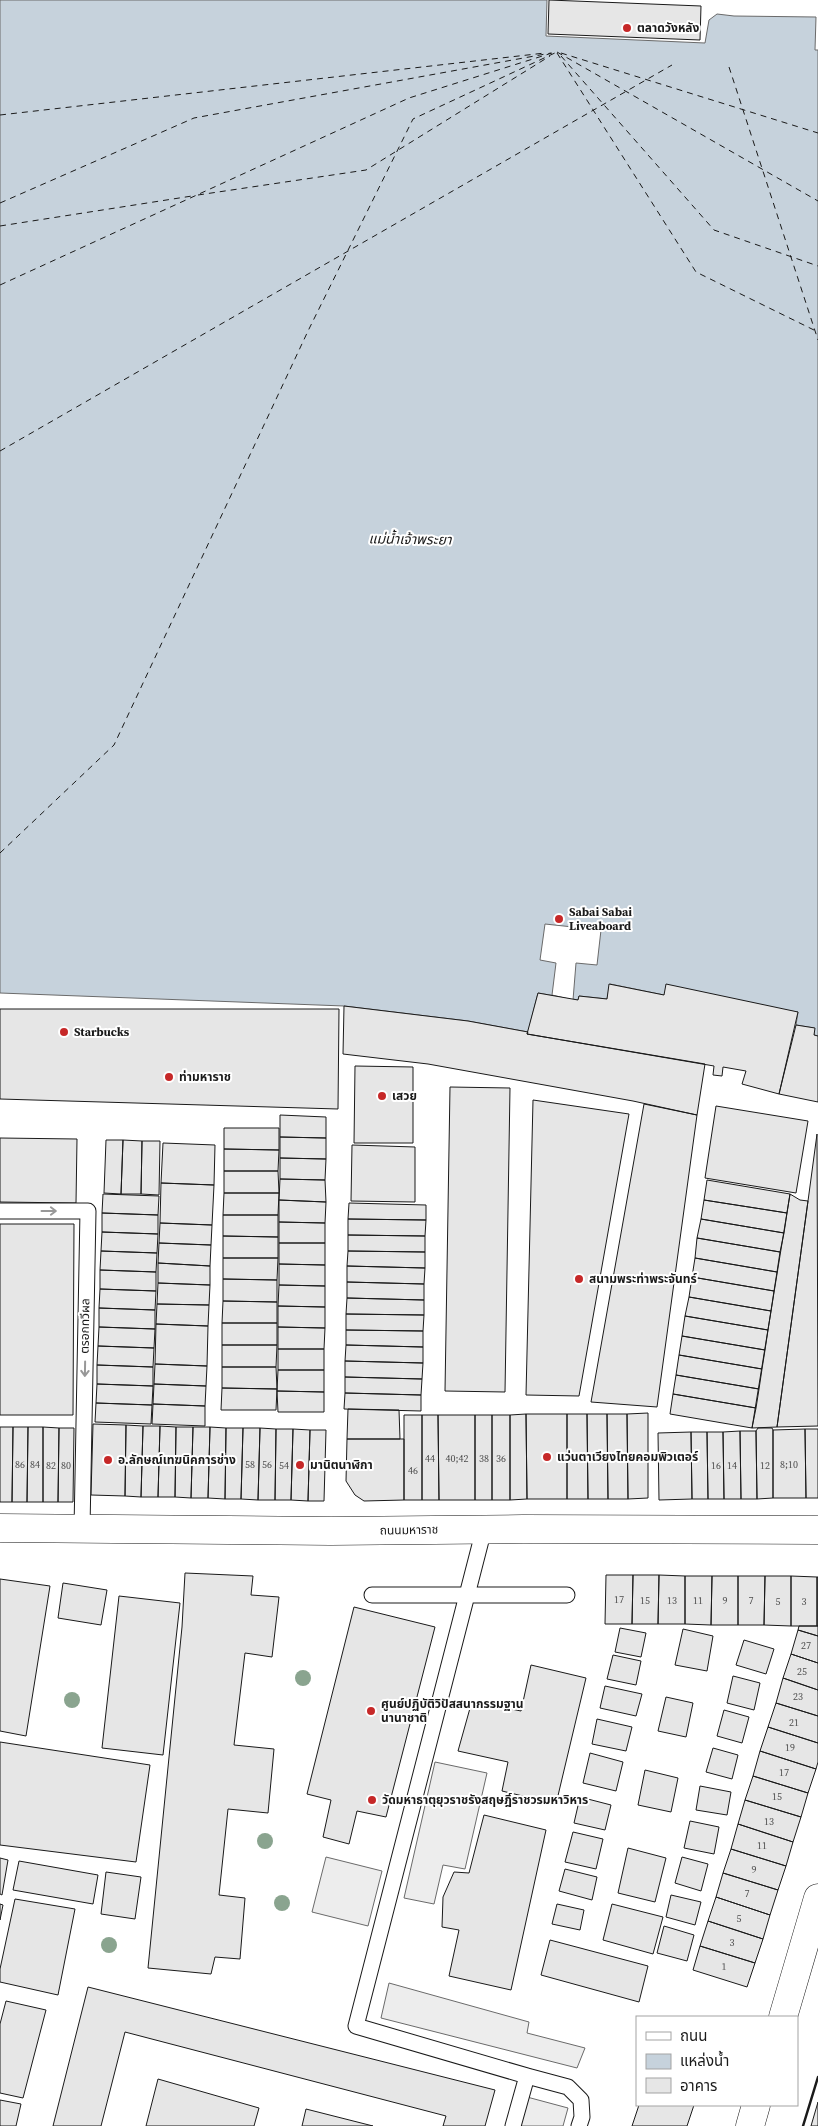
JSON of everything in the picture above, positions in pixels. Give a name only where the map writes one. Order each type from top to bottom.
[{"type":"street","name":"ถนนมหาราช","points":[[0,1528],[330,1531],[484,1529],[818,1530]]},
{"type":"street","points":[[782,2016],[818,1898]]},
{"type":"street","points":[[750,2126],[756,2106]]},
{"type":"lane","name":"ตรอกทวีผล","points":[[0,1211],[88,1211],[82,1529]]},
{"type":"lane","points":[[484,1529],[356,2026],[568,2087],[581,2100],[582,2117],[580,2126]]},
{"type":"lane","points":[[372,1595],[567,1595]]},
{"type":"lane","points":[[513,2126],[527,2076]]},
{"type":"shaded area","points":[[435,1762],[487,1773],[465,1869],[443,1865],[434,1904],[404,1898]]},
{"type":"shaded area","points":[[326,1857],[382,1871],[368,1926],[312,1912]]},
{"type":"shaded area","points":[[389,1983],[529,2022],[527,2033],[585,2048],[577,2068],[381,2018]]},
{"type":"shaded area","points":[[527,2097],[568,2108],[563,2126],[519,2126]]},
{"type":"water","name":"แม่น้ำเจ้าพระยา","points":[[0,0],[547,0],[546,36],[705,43],[709,20],[717,14],[816,17],[815,50],[818,50],[818,1036],[814,1035],[814,1028],[796,1025],[798,1012],[664,995],[610,984],[607,999],[579,996],[578,1000],[538,993],[528,1032],[468,1021],[344,1006],[0,993]]},
{"type":"pier","points":[[545,924],[601,930],[597,965],[576,963],[573,1000],[552,995],[556,963],[540,960]]},
{"type":"building","name":"ตลาดวังหลัง","points":[[549,0],[701,6],[700,40],[548,34]]},
{"type":"building","points":[[609,984],[664,995],[666,984],[798,1012],[779,1094],[742,1084],[746,1071],[723,1067],[722,1076],[713,1075],[714,1066],[527,1034],[538,993],[578,1000],[579,996],[607,999]]},
{"type":"building","points":[[344,1006],[468,1021],[528,1032],[527,1034],[705,1064],[697,1115],[633,1101],[428,1064],[343,1054]]},
{"type":"building","name":"ท่ามหาราช","points":[[0,1009],[339,1009],[338,1109],[0,1099]]},
{"type":"building","points":[[796,1025],[815,1028],[814,1035],[818,1036],[818,1102],[779,1094]]},
{"type":"building","points":[[355,1066],[413,1067],[413,1143],[354,1143]]},
{"type":"building","points":[[450,1087],[510,1088],[505,1392],[445,1391]]},
{"type":"building","points":[[533,1100],[629,1114],[579,1396],[526,1395]]},
{"type":"building","points":[[644,1104],[697,1115],[657,1407],[591,1402]]},
{"type":"building","points":[[716,1106],[808,1121],[796,1193],[705,1178]]},
{"type":"building","points":[[280,1115],[326,1117],[326,1138],[280,1137]]},
{"type":"building","points":[[224,1128],[279,1128],[279,1150],[224,1149]]},
{"type":"building","points":[[817,1134],[818,1426],[777,1427],[808,1201]]},
{"type":"building","points":[[280,1137],[326,1138],[326,1159],[280,1158]]},
{"type":"building","points":[[0,1138],[77,1139],[76,1203],[0,1202]]},
{"type":"building","points":[[106,1140],[123,1140],[121,1194],[104,1193]]},
{"type":"building","points":[[123,1140],[142,1141],[141,1194],[121,1194]]},
{"type":"building","points":[[142,1141],[160,1141],[159,1195],[141,1194]]},
{"type":"building","points":[[163,1143],[215,1145],[214,1185],[161,1183]]},
{"type":"building","points":[[352,1145],[415,1147],[415,1202],[351,1201]]},
{"type":"building","points":[[224,1149],[279,1150],[278,1171],[224,1171]]},
{"type":"building","points":[[280,1158],[326,1159],[325,1180],[280,1179]]},
{"type":"building","points":[[224,1171],[278,1171],[279,1193],[224,1193]]},
{"type":"building","points":[[280,1179],[325,1180],[326,1202],[279,1200]]},
{"type":"building","points":[[707,1180],[790,1194],[787,1213],[704,1200]]},
{"type":"building","points":[[161,1183],[214,1185],[212,1225],[160,1223]]},
{"type":"building","points":[[224,1193],[279,1193],[278,1215],[223,1215]]},
{"type":"building","points":[[103,1194],[159,1196],[158,1215],[102,1213]]},
{"type":"building","points":[[790,1194],[800,1200],[808,1201],[777,1427],[752,1428]]},
{"type":"building","points":[[279,1200],[326,1202],[325,1223],[279,1222]]},
{"type":"building","points":[[704,1200],[787,1213],[784,1233],[701,1219]]},
{"type":"building","points":[[349,1203],[426,1205],[426,1220],[348,1219]]},
{"type":"building","points":[[102,1213],[158,1215],[158,1234],[102,1232]]},
{"type":"building","points":[[223,1215],[278,1215],[278,1237],[223,1236]]},
{"type":"building","points":[[348,1219],[426,1220],[425,1236],[348,1235]]},
{"type":"building","points":[[701,1219],[784,1233],[780,1252],[697,1238]]},
{"type":"building","points":[[279,1222],[325,1223],[325,1243],[279,1243]]},
{"type":"building","points":[[160,1223],[212,1225],[211,1245],[159,1243]]},
{"type":"building","points":[[0,1224],[74,1224],[73,1415],[0,1415]]},
{"type":"building","points":[[102,1232],[158,1234],[157,1253],[101,1251]]},
{"type":"building","points":[[348,1235],[425,1236],[425,1252],[348,1251]]},
{"type":"building","points":[[223,1236],[278,1237],[278,1258],[223,1258]]},
{"type":"building","points":[[697,1238],[780,1252],[777,1272],[695,1258]]},
{"type":"building","points":[[159,1243],[211,1245],[210,1266],[158,1263]]},
{"type":"building","points":[[279,1243],[325,1243],[325,1265],[279,1264]]},
{"type":"building","points":[[101,1251],[157,1253],[156,1272],[100,1270]]},
{"type":"building","points":[[348,1251],[425,1252],[425,1268],[347,1266]]},
{"type":"building","points":[[223,1258],[278,1258],[277,1280],[223,1279]]},
{"type":"building","points":[[695,1258],[777,1272],[774,1291],[692,1277]]},
{"type":"building","points":[[158,1263],[210,1266],[210,1285],[158,1283]]},
{"type":"building","points":[[279,1264],[325,1265],[325,1286],[279,1285]]},
{"type":"building","points":[[347,1266],[425,1268],[424,1284],[347,1282]]},
{"type":"building","points":[[100,1270],[156,1272],[156,1291],[100,1289]]},
{"type":"building","points":[[692,1277],[774,1291],[771,1311],[689,1297]]},
{"type":"building","points":[[223,1279],[277,1280],[277,1302],[223,1301]]},
{"type":"building","points":[[347,1282],[424,1284],[424,1300],[347,1298]]},
{"type":"building","points":[[158,1283],[210,1285],[209,1305],[157,1304]]},
{"type":"building","points":[[279,1285],[325,1286],[325,1307],[278,1306]]},
{"type":"building","points":[[100,1289],[156,1291],[155,1310],[99,1308]]},
{"type":"building","points":[[689,1297],[771,1311],[768,1330],[685,1316]]},
{"type":"building","points":[[347,1298],[424,1300],[424,1315],[346,1314]]},
{"type":"building","points":[[223,1301],[277,1302],[277,1323],[222,1323]]},
{"type":"building","points":[[157,1304],[209,1305],[208,1326],[156,1324]]},
{"type":"building","points":[[278,1306],[325,1307],[325,1328],[278,1327]]},
{"type":"building","points":[[99,1308],[155,1310],[155,1329],[99,1327]]},
{"type":"building","points":[[346,1314],[424,1315],[423,1331],[346,1330]]},
{"type":"building","points":[[685,1316],[768,1330],[765,1350],[682,1336]]},
{"type":"building","points":[[222,1323],[277,1323],[277,1345],[222,1345]]},
{"type":"building","points":[[156,1324],[208,1326],[207,1366],[155,1364]]},
{"type":"building","points":[[99,1327],[155,1329],[154,1348],[98,1346]]},
{"type":"building","points":[[278,1327],[325,1328],[324,1349],[278,1349]]},
{"type":"building","points":[[346,1330],[423,1331],[423,1347],[346,1345]]},
{"type":"building","points":[[682,1336],[765,1350],[762,1369],[679,1355]]},
{"type":"building","points":[[222,1345],[277,1345],[276,1367],[222,1367]]},
{"type":"building","points":[[346,1345],[423,1347],[423,1363],[345,1361]]},
{"type":"building","points":[[98,1346],[154,1348],[153,1367],[97,1365]]},
{"type":"building","points":[[278,1349],[324,1349],[324,1370],[278,1370]]},
{"type":"building","points":[[679,1355],[762,1369],[759,1389],[676,1375]]},
{"type":"building","points":[[345,1361],[423,1363],[422,1379],[345,1377]]},
{"type":"building","points":[[155,1364],[207,1366],[206,1386],[154,1384]]},
{"type":"building","points":[[97,1365],[153,1367],[153,1386],[97,1384]]},
{"type":"building","points":[[222,1367],[276,1367],[277,1389],[222,1388]]},
{"type":"building","points":[[278,1370],[324,1370],[324,1392],[277,1391]]},
{"type":"building","points":[[676,1375],[759,1389],[756,1408],[673,1394]]},
{"type":"building","points":[[345,1377],[422,1379],[421,1395],[345,1393]]},
{"type":"building","points":[[97,1384],[153,1386],[152,1405],[96,1403]]},
{"type":"building","points":[[154,1384],[206,1386],[205,1406],[153,1404]]},
{"type":"building","points":[[222,1388],[277,1389],[276,1410],[221,1410]]},
{"type":"building","points":[[277,1391],[324,1392],[324,1412],[278,1412]]},
{"type":"building","points":[[345,1393],[421,1395],[421,1411],[344,1409]]},
{"type":"building","points":[[673,1394],[756,1408],[752,1428],[670,1414]]},
{"type":"building","points":[[96,1403],[152,1405],[151,1424],[95,1422]]},
{"type":"building","points":[[153,1404],[205,1406],[205,1426],[152,1424]]},
{"type":"building","points":[[348,1409],[399,1410],[400,1439],[347,1439]]},
{"type":"building","points":[[648,1413],[648,1498],[628,1499],[627,1414]]},
{"type":"building","points":[[526,1414],[527,1499],[510,1500],[510,1415]]},
{"type":"building","name":"แว่นตาเวียงไทยคอมพิวเตอร์","points":[[526,1414],[567,1414],[567,1499],[527,1499]]},
{"type":"building","points":[[567,1414],[587,1414],[588,1499],[567,1499]]},
{"type":"building","points":[[587,1414],[607,1414],[608,1499],[588,1499]]},
{"type":"building","points":[[607,1414],[627,1414],[628,1499],[608,1499]]},
{"type":"building","points":[[404,1415],[422,1415],[422,1500],[404,1500]]},
{"type":"building","points":[[422,1415],[438,1415],[439,1500],[422,1500]]},
{"type":"building","points":[[438,1415],[475,1415],[475,1500],[439,1500]]},
{"type":"building","points":[[475,1415],[492,1415],[492,1500],[475,1500]]},
{"type":"building","points":[[492,1415],[510,1415],[510,1500],[492,1500]]},
{"type":"building","name":"อ.ลักษณ์เทฆนิคการช่าง","points":[[93,1424],[126,1425],[125,1496],[91,1495]]},
{"type":"building","points":[[126,1425],[143,1426],[141,1497],[125,1496]]},
{"type":"building","points":[[143,1426],[160,1426],[158,1497],[141,1497]]},
{"type":"building","points":[[160,1426],[176,1427],[175,1497],[158,1497]]},
{"type":"building","points":[[0,1427],[13,1427],[12,1502],[0,1502]]},
{"type":"building","points":[[13,1427],[28,1427],[27,1502],[12,1502]]},
{"type":"building","points":[[28,1427],[43,1427],[43,1502],[27,1502]]},
{"type":"building","points":[[43,1427],[59,1428],[58,1502],[43,1502]]},
{"type":"building","points":[[176,1427],[193,1427],[191,1498],[175,1497]]},
{"type":"building","points":[[193,1427],[210,1427],[208,1498],[191,1498]]},
{"type":"building","points":[[210,1427],[226,1428],[225,1499],[208,1498]]},
{"type":"building","points":[[59,1428],[74,1428],[73,1502],[58,1502]]},
{"type":"building","points":[[226,1428],[243,1428],[241,1499],[225,1499]]},
{"type":"building","points":[[243,1428],[260,1428],[258,1500],[241,1499]]},
{"type":"building","points":[[260,1428],[276,1429],[275,1500],[258,1500]]},
{"type":"building","points":[[758,1428],[772,1428],[773,1430],[773,1498],[757,1499],[756,1431]]},
{"type":"building","points":[[276,1429],[293,1429],[291,1500],[275,1500]]},
{"type":"building","name":"มานิตนาฬิกา","points":[[293,1429],[310,1430],[308,1501],[291,1500]]},
{"type":"building","points":[[805,1429],[806,1498],[773,1498],[773,1430]]},
{"type":"building","points":[[805,1429],[818,1429],[818,1498],[806,1498]]},
{"type":"building","points":[[310,1430],[326,1430],[324,1501],[308,1501]]},
{"type":"building","points":[[740,1431],[741,1499],[724,1499],[723,1432]]},
{"type":"building","points":[[740,1431],[756,1431],[757,1499],[741,1499]]},
{"type":"building","points":[[691,1432],[692,1499],[659,1500],[658,1433]]},
{"type":"building","points":[[691,1432],[707,1432],[708,1499],[692,1499]]},
{"type":"building","points":[[707,1432],[723,1432],[724,1499],[708,1499]]},
{"type":"building","points":[[347,1439],[404,1439],[404,1500],[364,1501],[355,1495],[346,1481]]},
{"type":"building","points":[[185,1573],[253,1576],[251,1595],[279,1597],[272,1657],[245,1653],[234,1745],[274,1749],[268,1813],[228,1809],[219,1895],[245,1898],[240,1959],[215,1957],[211,1974],[148,1968],[182,1627]]},
{"type":"building","points":[[606,1575],[633,1575],[632,1624],[605,1624]]},
{"type":"building","points":[[633,1575],[659,1575],[658,1624],[632,1624]]},
{"type":"building","points":[[659,1575],[685,1576],[685,1624],[658,1624]]},
{"type":"building","points":[[685,1576],[712,1576],[711,1625],[685,1624]]},
{"type":"building","points":[[712,1576],[738,1576],[738,1625],[711,1625]]},
{"type":"building","points":[[738,1576],[765,1576],[764,1625],[738,1625]]},
{"type":"building","points":[[765,1576],[791,1576],[791,1626],[764,1625]]},
{"type":"building","points":[[791,1576],[817,1577],[817,1626],[791,1626]]},
{"type":"building","points":[[818,1577],[818,1626],[817,1626]]},
{"type":"building","points":[[0,1579],[50,1586],[26,1736],[0,1731]]},
{"type":"building","points":[[63,1583],[107,1590],[101,1625],[58,1618]]},
{"type":"building","points":[[119,1596],[180,1603],[163,1755],[102,1748]]},
{"type":"building","name":"ศูนย์ปฏิบัติวิปัสสนากรรมฐาน นานาชาติ","points":[[354,1607],[435,1627],[386,1817],[357,1811],[349,1844],[323,1837],[331,1800],[307,1794]]},
{"type":"building","points":[[799,1626],[818,1626],[818,1636],[798,1630]]},
{"type":"building","points":[[620,1628],[646,1633],[641,1657],[615,1652]]},
{"type":"building","points":[[683,1629],[713,1636],[707,1671],[675,1665]]},
{"type":"building","points":[[798,1630],[818,1636],[818,1663],[791,1654]]},
{"type":"building","points":[[744,1640],[774,1649],[766,1674],[736,1665]]},
{"type":"building","points":[[791,1654],[818,1663],[818,1690],[783,1678]]},
{"type":"building","points":[[613,1655],[641,1661],[636,1685],[607,1679]]},
{"type":"building","points":[[531,1665],[586,1678],[556,1804],[502,1791],[508,1762],[458,1751],[472,1701],[521,1711]]},
{"type":"building","points":[[733,1676],[760,1683],[754,1710],[727,1703]]},
{"type":"building","points":[[783,1678],[818,1690],[818,1716],[776,1703]]},
{"type":"building","points":[[605,1686],[642,1694],[636,1716],[600,1708]]},
{"type":"building","points":[[666,1697],[693,1703],[686,1737],[658,1731]]},
{"type":"building","points":[[776,1703],[818,1716],[818,1743],[768,1727]]},
{"type":"building","points":[[724,1710],[749,1717],[742,1743],[717,1736]]},
{"type":"building","points":[[597,1719],[632,1727],[626,1751],[592,1744]]},
{"type":"building","points":[[768,1727],[818,1743],[816,1769],[760,1751]]},
{"type":"building","points":[[0,1742],[150,1765],[136,1862],[0,1845]]},
{"type":"building","points":[[713,1748],[738,1755],[732,1779],[706,1772]]},
{"type":"building","points":[[760,1751],[816,1769],[808,1793],[753,1776]]},
{"type":"building","points":[[590,1753],[623,1762],[616,1791],[583,1783]]},
{"type":"building","points":[[645,1770],[678,1778],[671,1812],[638,1805]]},
{"type":"building","points":[[753,1776],[808,1793],[801,1817],[745,1800]]},
{"type":"building","points":[[700,1786],[731,1792],[727,1815],[696,1810]]},
{"type":"building","points":[[580,1797],[611,1805],[605,1830],[574,1823]]},
{"type":"building","points":[[745,1800],[801,1817],[793,1842],[738,1824]]},
{"type":"building","points":[[484,1815],[546,1830],[511,1990],[449,1976],[459,1930],[442,1927],[443,1897],[454,1872],[469,1873]]},
{"type":"building","points":[[690,1821],[719,1827],[714,1854],[684,1848]]},
{"type":"building","points":[[738,1824],[793,1842],[786,1866],[731,1849]]},
{"type":"building","points":[[573,1832],[603,1839],[596,1869],[565,1862]]},
{"type":"building","points":[[628,1848],[666,1858],[655,1902],[618,1893]]},
{"type":"building","points":[[731,1849],[786,1866],[778,1890],[723,1873]]},
{"type":"building","points":[[682,1857],[708,1864],[701,1891],[675,1883]]},
{"type":"building","points":[[0,1858],[8,1860],[2,1895],[0,1894]]},
{"type":"building","points":[[19,1861],[98,1875],[93,1904],[13,1890]]},
{"type":"building","points":[[565,1869],[597,1877],[592,1900],[559,1891]]},
{"type":"building","points":[[106,1872],[141,1877],[135,1919],[101,1914]]},
{"type":"building","points":[[723,1873],[778,1890],[770,1915],[716,1897]]},
{"type":"building","points":[[671,1895],[701,1902],[695,1925],[666,1917]]},
{"type":"building","points":[[716,1897],[770,1915],[763,1939],[708,1921]]},
{"type":"building","points":[[15,1899],[75,1909],[58,1995],[0,1982],[0,1969]]},
{"type":"building","points":[[0,1904],[3,1905],[0,1920]]},
{"type":"building","points":[[557,1904],[584,1910],[580,1930],[552,1924]]},
{"type":"building","points":[[612,1904],[663,1917],[653,1954],[603,1940]]},
{"type":"building","points":[[708,1921],[763,1939],[755,1963],[700,1946]]},
{"type":"building","points":[[664,1926],[694,1935],[687,1961],[657,1953]]},
{"type":"building","points":[[550,1940],[648,1966],[639,2002],[541,1975]]},
{"type":"building","points":[[700,1946],[755,1963],[747,1987],[693,1970]]},
{"type":"building","points":[[88,1987],[495,2090],[485,2126],[443,2126],[446,2116],[125,2032],[101,2126],[53,2126]]},
{"type":"building","points":[[6,2001],[46,2010],[23,2098],[0,2093],[0,2024]]},
{"type":"building","points":[[158,2079],[259,2108],[254,2126],[146,2126]]},
{"type":"building","points":[[0,2100],[21,2104],[16,2126],[0,2126]]},
{"type":"building","points":[[818,2102],[818,2126],[811,2126]]},
{"type":"building","points":[[639,2106],[694,2106],[687,2126],[632,2126]]},
{"type":"building","points":[[306,2109],[373,2126],[302,2126]]},
{"type":"ferry route","points":[[557,52],[818,201]]},
{"type":"ferry route","points":[[0,853],[114,745],[308,331],[413,119],[557,52]]},
{"type":"ferry route","points":[[0,115],[545,53]]},
{"type":"ferry route","points":[[0,203],[194,118],[551,53]]},
{"type":"ferry route","points":[[0,285],[409,98],[552,53]]},
{"type":"ferry route","points":[[557,53],[696,272],[818,332]]},
{"type":"ferry route","points":[[561,53],[818,133]]},
{"type":"ferry route","points":[[198,195],[366,170],[550,56]]},
{"type":"ferry route","points":[[561,56],[714,230],[818,266]]},
{"type":"ferry route","points":[[0,451],[672,65]]},
{"type":"ferry route","points":[[729,67],[818,340]]},
{"type":"ferry route","points":[[0,226],[192,196]]},
{"type":"wall","points":[[803,2126],[818,2077]]},
{"type":"place","name":"ตลาดวังหลัง","points":[[627,28]]},
{"type":"place","name":"Sabai Sabai Liveaboard","points":[[559,919]]},
{"type":"place","name":"Starbucks","points":[[64,1032]]},
{"type":"place","name":"ท่ามหาราช","points":[[169,1077]]},
{"type":"place","name":"เสวย","points":[[382,1096]]},
{"type":"place","name":"สนามพระท่าพระจันทร์","points":[[579,1279]]},
{"type":"place","name":"แว่นตาเวียงไทยคอมพิวเตอร์","points":[[547,1457]]},
{"type":"place","name":"อ.ลักษณ์เทฆนิคการช่าง","points":[[108,1460]]},
{"type":"place","name":"มานิตนาฬิกา","points":[[300,1465]]},
{"type":"place","name":"ศูนย์ปฏิบัติวิปัสสนากรรมฐาน นานาชาติ","points":[[371,1711]]},
{"type":"place","name":"วัดมหาธาตุยุวราชรังสฤษฎิ์ราชวรมหาวิหาร","points":[[372,1800]]}]
